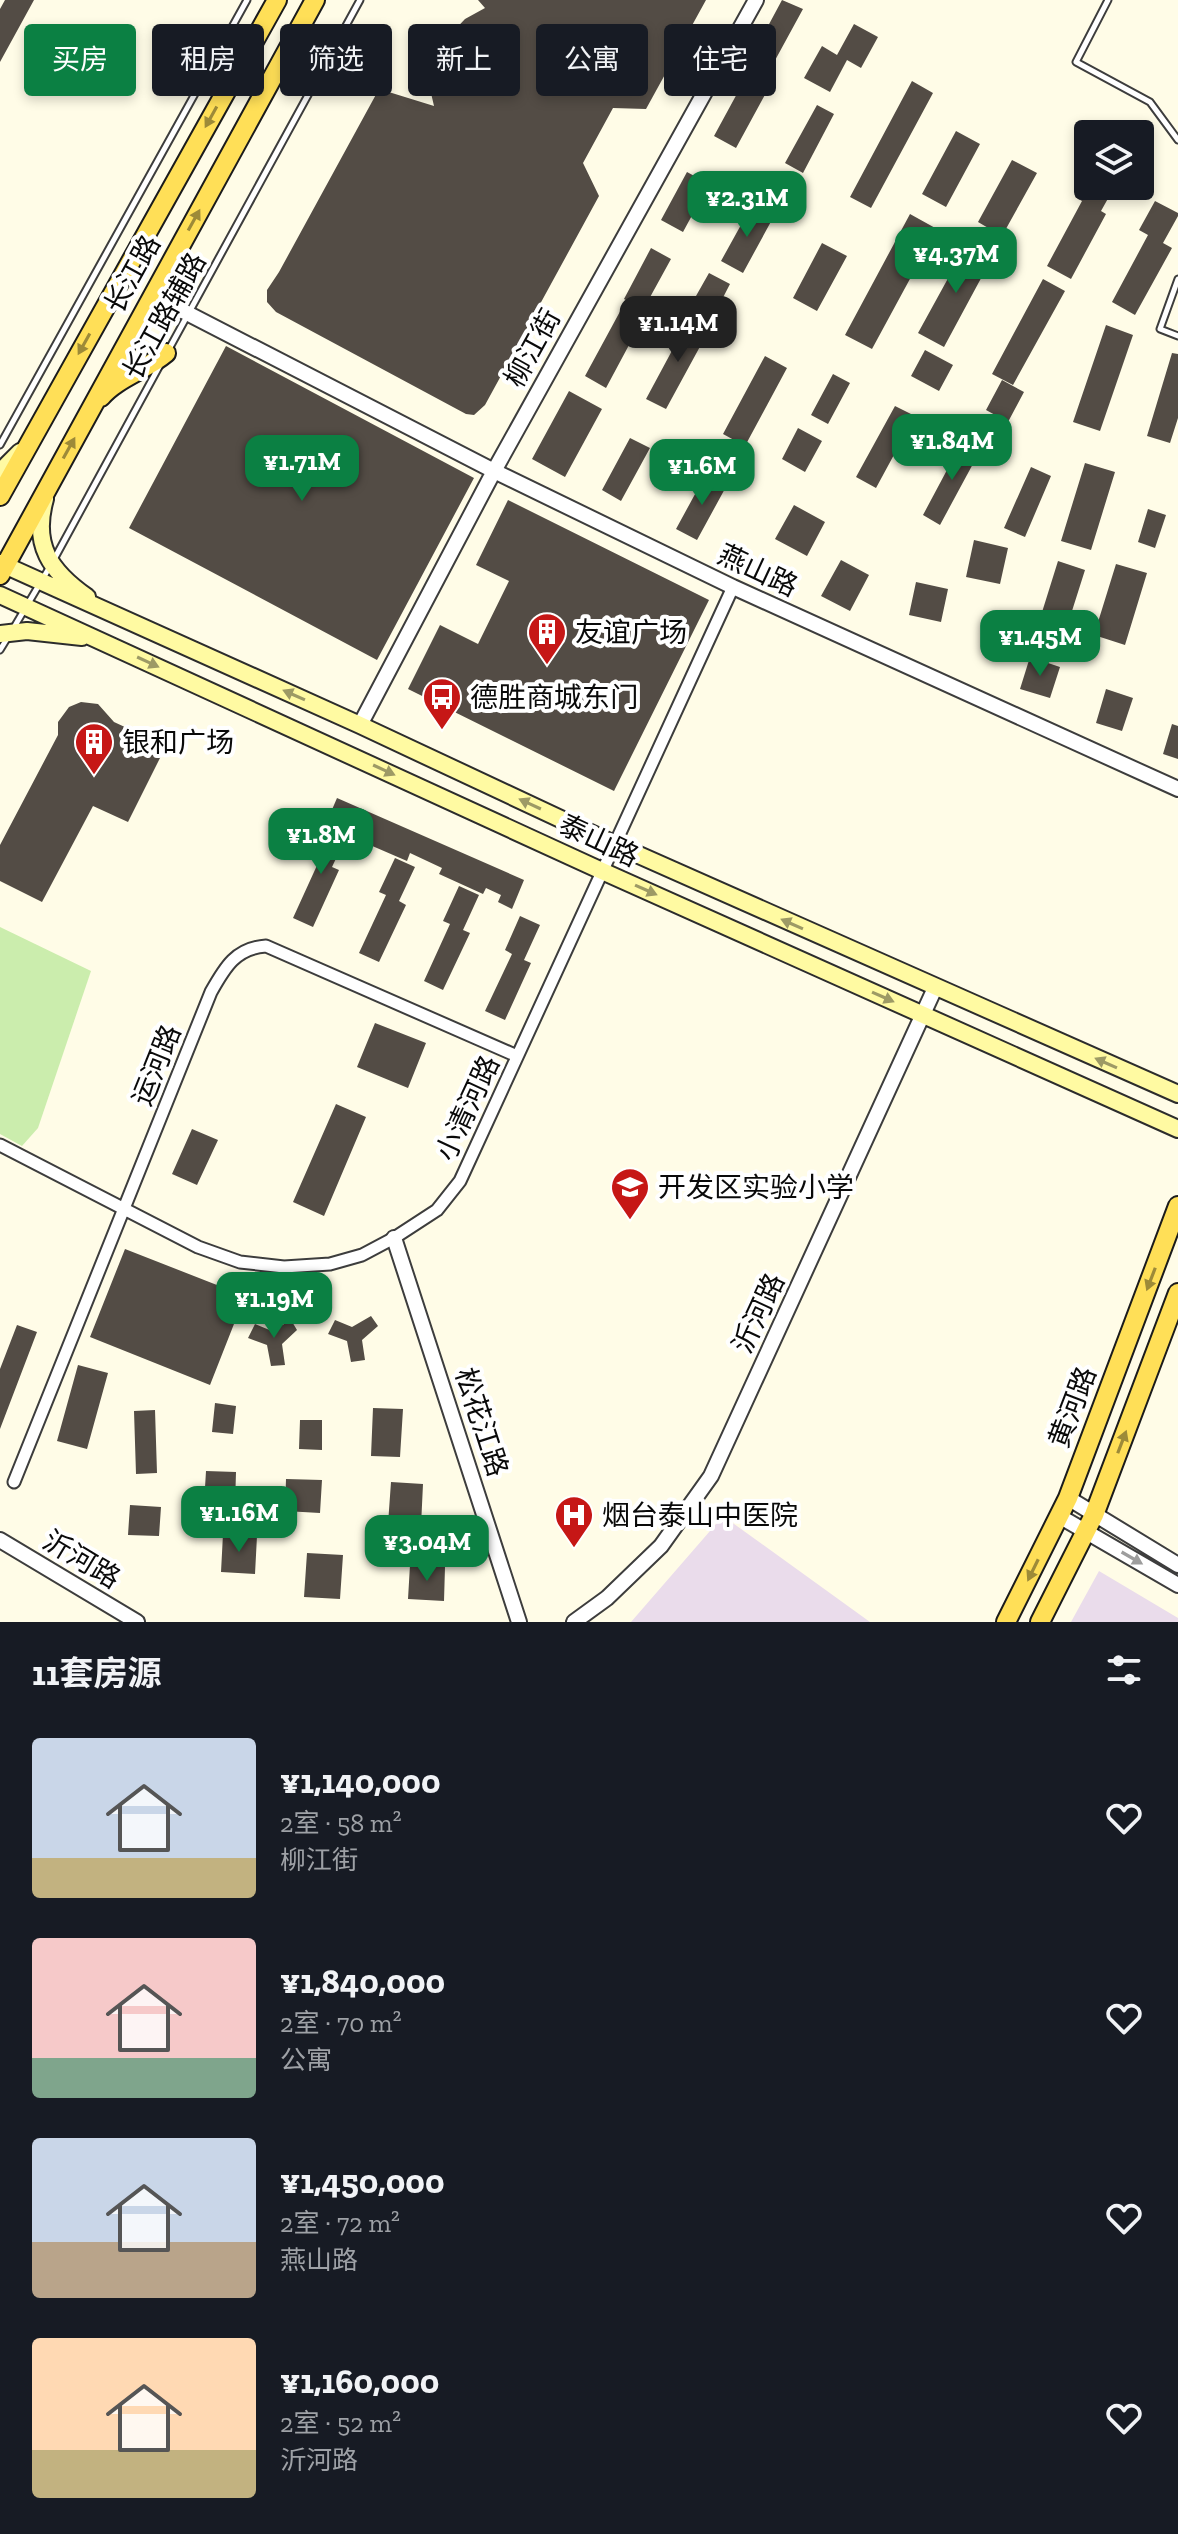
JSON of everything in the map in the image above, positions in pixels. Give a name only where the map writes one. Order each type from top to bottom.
[{"type":"main road","name":"长江路","points":[[0,496],[277,0]]},
{"type":"main road","name":"长江路","points":[[2,568],[315,0]]},
{"type":"main road","points":[[91,408],[107,390],[149,367],[166,353]]},
{"type":"main road","points":[[0,472],[30,442]]},
{"type":"main road","points":[[48,487],[39,528],[40,541],[52,563],[75,589],[111,614]]},
{"type":"main road","name":"泰山路","points":[[2,568],[360,725],[614,844],[1178,1094]]},
{"type":"main road","name":"泰山路","points":[[0,595],[602,871],[1178,1129]]},
{"type":"main road","points":[[5,633],[27,631],[99,639]]},
{"type":"main road","name":"黄河路","points":[[1006,1622],[1068,1498],[1178,1206]]},
{"type":"main road","name":"黄河路","points":[[1040,1622],[1090,1523],[1178,1293]]},
{"type":"street","name":"柳江街","points":[[360,725],[494,471],[756,0]]},
{"type":"street","name":"燕山路","points":[[152,295],[494,471],[733,587],[1178,789]]},
{"type":"street","name":"小清河路","points":[[0,1145],[198,1247],[240,1262],[284,1267],[330,1264],[362,1255],[437,1210],[460,1181],[733,587]]},
{"type":"street","name":"运河路","points":[[14,1482],[211,992],[228,963],[249,947],[266,946],[517,1056]]},
{"type":"street","name":"沂河路","points":[[574,1622],[607,1598],[661,1546],[711,1476],[935,988]]},
{"type":"street","name":"松花江路","points":[[394,1238],[519,1622]]},
{"type":"street","points":[[1068,1498],[1090,1523],[1178,1585]]},
{"type":"street","points":[[1059,1516],[1090,1523],[1178,1565]]},
{"type":"street","name":"沂河路","points":[[0,1540],[137,1622]]},
{"type":"lane","points":[[0,445],[247,0]]},
{"type":"lane","name":"长江路辅路","points":[[0,650],[5,633],[52,563],[360,0]]},
{"type":"lane","points":[[1108,0],[1076,62],[1150,102],[1178,140]]},
{"type":"lane","points":[[1178,279],[1160,329],[1178,336]]},
{"type":"shaded area","points":[[723,1516],[870,1622],[631,1622]]},
{"type":"shaded area","points":[[1099,1571],[1178,1618],[1178,1622],[1071,1622]]},
{"type":"green space","points":[[0,927],[91,971],[38,1128],[22,1146],[0,1134]]},
{"type":"building","points":[[5,0],[34,0],[0,62],[0,9]]},
{"type":"building","points":[[478,0],[706,0],[693,24],[664,24],[664,76],[646,109],[613,108],[583,163],[599,196],[485,405],[474,415],[466,414],[276,312],[267,302],[267,290],[375,96],[392,96],[392,93],[434,106],[432,96],[520,96],[520,24],[460,24],[485,8]]},
{"type":"building","points":[[782,0],[803,9],[776,58],[776,24],[769,24]]},
{"type":"building","points":[[854,24],[878,37],[861,68],[847,60],[830,92],[804,78],[822,46],[837,55]]},
{"type":"building","points":[[912,81],[933,93],[871,208],[850,197]]},
{"type":"building","points":[[736,96],[764,96],[736,148],[714,136]]},
{"type":"building","points":[[817,105],[834,114],[803,173],[785,163]]},
{"type":"building","points":[[956,131],[980,144],[946,207],[922,194]]},
{"type":"building","points":[[1012,160],[1037,173],[1002,236],[978,222]]},
{"type":"building","points":[[687,172],[709,184],[683,232],[661,220]]},
{"type":"building","points":[[1107,200],[1101,211],[1106,214],[1071,279],[1047,266],[1082,201]]},
{"type":"building","points":[[1155,201],[1178,213],[1178,216],[1163,243],[1172,248],[1135,315],[1112,302],[1148,235],[1139,230]]},
{"type":"building","points":[[752,205],[774,216],[743,273],[721,261]]},
{"type":"building","points":[[910,214],[937,229],[872,349],[845,335]]},
{"type":"building","points":[[968,242],[993,256],[944,347],[918,333]]},
{"type":"building","points":[[822,243],[847,256],[817,311],[793,298]]},
{"type":"building","points":[[651,248],[671,259],[643,310],[624,299]]},
{"type":"building","points":[[709,273],[730,284],[714,315],[692,303]]},
{"type":"building","points":[[1043,279],[1065,291],[1013,385],[992,374]]},
{"type":"building","points":[[623,306],[644,317],[606,388],[585,376]]},
{"type":"building","points":[[689,319],[709,330],[666,409],[646,399]]},
{"type":"building","points":[[1106,325],[1133,335],[1100,431],[1073,422]]},
{"type":"building","points":[[226,346],[474,478],[377,660],[129,528]]},
{"type":"building","points":[[925,350],[953,365],[939,391],[911,376]]},
{"type":"building","points":[[1172,353],[1178,354],[1178,418],[1170,443],[1147,436]]},
{"type":"building","points":[[765,356],[787,368],[745,446],[723,434]]},
{"type":"building","points":[[833,374],[850,383],[828,424],[811,415]]},
{"type":"building","points":[[1002,380],[1024,392],[1008,422],[986,410]]},
{"type":"building","points":[[569,391],[602,409],[565,477],[532,459]]},
{"type":"building","points":[[895,406],[915,416],[876,488],[856,477]]},
{"type":"building","points":[[798,428],[822,441],[805,472],[782,459]]},
{"type":"building","points":[[630,438],[650,448],[621,501],[602,490]]},
{"type":"building","points":[[963,440],[981,449],[940,525],[923,515]]},
{"type":"building","points":[[1085,463],[1115,472],[1091,550],[1061,541]]},
{"type":"building","points":[[1031,467],[1051,476],[1025,537],[1004,528]]},
{"type":"building","points":[[706,474],[727,485],[697,540],[676,529]]},
{"type":"building","name":"友谊广场","points":[[508,500],[709,600],[614,791],[408,689],[440,625],[478,644],[509,581],[476,565]]},
{"type":"building","points":[[794,505],[825,522],[807,556],[775,539]]},
{"type":"building","points":[[1148,509],[1166,515],[1155,548],[1138,542]]},
{"type":"building","points":[[974,540],[1008,548],[1000,584],[966,577]]},
{"type":"building","points":[[841,560],[869,575],[850,611],[821,596]]},
{"type":"building","points":[[1058,561],[1085,570],[1065,633],[1038,625]]},
{"type":"building","points":[[1116,564],[1147,573],[1125,645],[1094,635]]},
{"type":"building","points":[[916,582],[948,589],[941,622],[909,615]]},
{"type":"building","points":[[1030,657],[1060,667],[1050,698],[1020,689]]},
{"type":"building","points":[[1106,689],[1133,698],[1122,731],[1096,723]]},
{"type":"building","name":"银和广场","points":[[81,702],[98,704],[114,722],[166,746],[128,822],[93,806],[42,902],[0,881],[0,845],[58,735],[58,722],[69,707]]},
{"type":"building","points":[[1172,724],[1178,726],[1178,759],[1163,754]]},
{"type":"building","points":[[337,798],[524,880],[512,909],[498,902],[501,895],[486,888],[483,894],[439,874],[442,868],[410,853],[407,861],[370,845],[373,839],[328,819]]},
{"type":"building","points":[[328,823],[348,833],[332,867],[339,870],[313,927],[293,918],[319,861],[313,858]]},
{"type":"building","points":[[395,858],[415,867],[399,901],[406,905],[379,962],[359,953],[386,895],[379,892]]},
{"type":"building","points":[[459,886],[479,895],[463,930],[470,933],[443,990],[424,981],[450,924],[443,921]]},
{"type":"building","points":[[520,916],[540,925],[524,960],[531,963],[505,1020],[485,1011],[512,954],[505,950]]},
{"type":"building","points":[[375,1023],[426,1043],[408,1088],[357,1067]]},
{"type":"building","points":[[336,1104],[366,1117],[324,1216],[293,1202]]},
{"type":"building","points":[[192,1129],[218,1140],[197,1185],[172,1174]]},
{"type":"building","points":[[125,1249],[245,1296],[210,1385],[90,1337]]},
{"type":"building","points":[[371,1316],[378,1326],[362,1340],[365,1360],[351,1362],[347,1341],[328,1334],[335,1320],[352,1327]]},
{"type":"building","points":[[291,1320],[297,1330],[282,1344],[285,1365],[271,1366],[267,1345],[248,1338],[255,1324],[272,1331]]},
{"type":"building","points":[[17,1325],[37,1332],[0,1429],[0,1369]]},
{"type":"building","points":[[78,1365],[108,1373],[87,1449],[57,1441]]},
{"type":"building","points":[[215,1403],[236,1406],[233,1434],[212,1432]]},
{"type":"building","points":[[373,1408],[403,1409],[400,1457],[371,1456]]},
{"type":"building","points":[[155,1410],[157,1473],[136,1474],[134,1411]]},
{"type":"building","points":[[300,1420],[322,1420],[322,1450],[299,1449]]},
{"type":"building","points":[[206,1471],[236,1472],[235,1506],[204,1504]]},
{"type":"building","points":[[286,1479],[322,1480],[320,1513],[285,1511]]},
{"type":"building","points":[[391,1482],[423,1484],[421,1526],[388,1524]]},
{"type":"building","points":[[130,1505],[161,1507],[159,1536],[128,1535]]},
{"type":"building","points":[[223,1534],[257,1536],[255,1574],[221,1572]]},
{"type":"building","points":[[307,1553],[343,1555],[340,1599],[304,1597]]},
{"type":"building","points":[[410,1565],[445,1567],[444,1601],[408,1599]]},
{"type":"place","name":"友谊广场","points":[[547,666]]},
{"type":"place","name":"德胜商城东门","points":[[442,731]]},
{"type":"place","name":"银和广场","points":[[94,776]]},
{"type":"place","name":"开发区实验小学","points":[[630,1221]]},
{"type":"place","name":"烟台泰山中医院","points":[[574,1549]]}]
